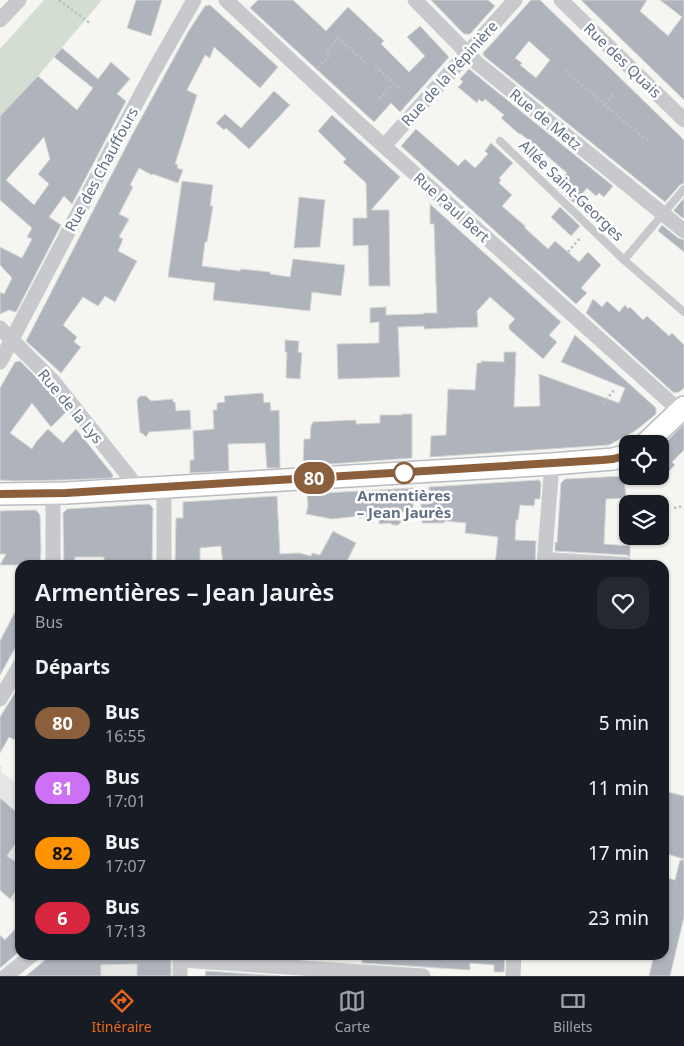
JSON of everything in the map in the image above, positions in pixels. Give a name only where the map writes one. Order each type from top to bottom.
[{"type":"main road","points":[[655,435],[682,409]]},
{"type":"main road","points":[[0,494],[53,494],[552,464],[619,457]]},
{"type":"street","points":[[0,20],[19,0]]},
{"type":"street","name":"Rue des Chauffours","points":[[0,362],[111,149],[194,0]]},
{"type":"street","name":"Rue de Metz","points":[[415,0],[467,54],[684,231]]},
{"type":"street","name":"Rue de la Pépinière","points":[[384,146],[515,0]]},
{"type":"street","name":"Rue des Quais","points":[[561,0],[684,120]]},
{"type":"street","name":"Rue Paul Bert","points":[[230,2],[309,78],[384,146],[682,409]]},
{"type":"street","name":"Rue de la Lys","points":[[0,328],[52,381],[138,488]]},
{"type":"street","points":[[545,560],[552,464]]},
{"type":"street","points":[[164,487],[164,560]]},
{"type":"street","points":[[53,494],[53,560]]},
{"type":"street","points":[[0,699],[15,674]]},
{"type":"street","points":[[6,976],[26,960]]},
{"type":"street","points":[[180,960],[180,976]]},
{"type":"street","points":[[206,960],[414,976]]},
{"type":"street","points":[[513,976],[514,960]]},
{"type":"lane","name":"Allée Saint-Georges","points":[[500,141],[624,260],[684,312]]},
{"type":"lane","points":[[624,260],[684,189]]},
{"type":"path","points":[[59,0],[92,24]]},
{"type":"path","points":[[309,78],[330,55],[326,51],[338,38],[367,64]]},
{"type":"path","points":[[375,66],[400,89]]},
{"type":"path","points":[[566,71],[641,136],[651,142]]},
{"type":"path","points":[[378,100],[394,83]]},
{"type":"path","points":[[605,104],[614,94]]},
{"type":"path","points":[[568,252],[580,238]]},
{"type":"path","points":[[602,404],[614,390]]},
{"type":"path","points":[[674,508],[684,506]]},
{"type":"shaded area","points":[[44,0],[102,0],[38,76],[0,116],[0,49]]},
{"type":"shaded area","points":[[0,765],[2,766],[1,772],[15,782],[15,903],[1,892],[9,882],[0,875]]},
{"type":"shaded area","points":[[79,960],[171,960],[171,976],[77,976]]},
{"type":"building","points":[[136,0],[162,0],[151,36],[127,28]]},
{"type":"building","points":[[258,0],[293,0],[326,31],[348,7],[384,41],[381,44],[409,72],[425,56],[407,37],[420,26],[449,57],[400,112],[391,103],[374,122],[250,8]]},
{"type":"building","points":[[431,0],[488,0],[495,6],[470,34],[464,34]]},
{"type":"building","points":[[531,0],[540,0],[684,140],[684,183],[665,202],[484,56],[483,53]],"holes":[[[529,41],[550,60],[536,78],[520,65],[522,63],[515,58]]]},
{"type":"building","points":[[581,0],[647,0],[640,11],[668,36],[682,17],[660,0],[684,0],[684,100]]},
{"type":"building","points":[[210,5],[278,67],[260,88],[214,47],[210,58],[205,55],[187,90],[197,95],[175,164],[178,165],[177,168],[183,170],[178,183],[152,175],[139,168],[130,185],[133,187],[119,214],[129,219],[119,237],[123,239],[118,251],[137,261],[115,302],[105,296],[98,306],[83,297],[63,325],[77,337],[74,342],[81,347],[61,373],[26,341],[131,137],[188,32],[205,6]]},
{"type":"building","points":[[62,48],[98,79],[111,62],[130,79],[117,94],[126,101],[72,204],[64,196],[49,217],[61,225],[16,312],[9,310],[0,314],[0,292],[4,294],[12,278],[0,265],[0,247],[22,258],[32,239],[27,237],[32,228],[0,200],[0,116],[38,76],[77,110],[93,88],[54,57]],"holes":[[[44,137],[50,159],[38,174],[49,184],[34,205],[6,180]]]},
{"type":"building","points":[[469,69],[613,186],[604,197],[599,193],[596,196],[587,188],[574,203],[557,187],[564,180],[562,179],[567,173],[501,118],[504,115],[485,99],[482,102],[479,99],[477,103],[458,87],[463,82],[460,79]]},
{"type":"building","points":[[274,91],[290,105],[249,149],[226,128],[224,130],[216,123],[225,114],[241,128]]},
{"type":"building","points":[[332,115],[400,177],[371,210],[389,210],[390,286],[369,286],[368,245],[353,246],[353,218],[367,218],[366,183],[343,162],[346,159],[318,131]]},
{"type":"building","points":[[416,129],[458,166],[465,159],[475,168],[488,154],[485,151],[491,143],[513,163],[499,178],[501,180],[499,183],[512,195],[502,206],[548,249],[555,241],[579,262],[588,252],[601,265],[581,288],[587,293],[576,304],[401,146]]},
{"type":"building","points":[[182,181],[213,185],[210,206],[213,206],[202,266],[240,271],[241,269],[270,272],[270,274],[290,277],[293,259],[345,265],[341,296],[312,292],[310,311],[213,300],[215,283],[168,277]]},
{"type":"building","points":[[299,197],[325,200],[320,247],[294,248]]},
{"type":"building","points":[[684,198],[684,219],[674,210]]},
{"type":"building","points":[[430,204],[561,322],[549,335],[557,342],[543,359],[509,329],[509,325],[515,319],[490,297],[477,311],[478,327],[424,329],[424,326],[398,327],[400,377],[338,379],[337,344],[379,343],[379,322],[370,323],[370,308],[386,307],[386,315],[437,313],[434,224],[430,224]]},
{"type":"building","points":[[560,207],[580,226],[571,236],[551,217]]},
{"type":"building","points":[[662,225],[678,238],[684,240],[684,252],[658,231]]},
{"type":"building","points":[[593,299],[602,307],[607,301],[619,312],[625,305],[628,309],[630,307],[643,320],[647,316],[669,336],[672,333],[684,345],[684,388],[674,393],[586,313]]},
{"type":"building","points":[[575,335],[656,408],[656,414],[635,431],[628,435],[619,435],[619,440],[609,445],[430,457],[431,436],[446,435],[448,389],[475,390],[477,363],[482,363],[481,361],[504,362],[504,352],[516,352],[514,407],[540,406],[539,374],[619,403],[625,388],[561,362]]},
{"type":"building","points":[[285,340],[299,341],[298,352],[302,353],[300,379],[286,378],[287,352],[285,352]]},
{"type":"building","points":[[20,361],[46,387],[66,412],[51,427],[32,403],[10,433],[32,449],[48,429],[63,443],[76,429],[113,475],[112,478],[0,480],[0,388],[15,362]]},
{"type":"building","points":[[263,393],[264,403],[270,402],[271,411],[279,410],[280,468],[267,468],[265,443],[228,444],[229,471],[190,473],[190,460],[194,460],[193,431],[214,429],[213,410],[217,410],[217,403],[225,402],[224,396]]},
{"type":"building","points":[[140,396],[146,396],[151,401],[173,399],[176,411],[190,410],[191,429],[149,432],[146,437],[140,433],[137,400]]},
{"type":"building","points":[[412,414],[412,458],[303,466],[304,439],[310,439],[313,422],[356,420],[356,424],[380,423],[380,415]]},
{"type":"building","points":[[684,424],[684,450],[672,462],[675,465],[669,471],[669,439]]},
{"type":"building","points":[[619,476],[619,485],[625,485],[626,495],[619,495],[619,498],[606,499],[604,544],[630,546],[630,557],[627,555],[555,551],[561,483],[565,479]]},
{"type":"building","points":[[539,480],[541,483],[540,499],[535,499],[534,506],[520,505],[518,520],[516,520],[515,540],[536,541],[535,560],[496,560],[498,537],[465,533],[466,523],[444,521],[444,523],[422,523],[421,504],[429,504],[429,487]]},
{"type":"building","points":[[413,488],[413,512],[401,512],[401,522],[398,525],[390,523],[379,524],[379,517],[359,518],[359,516],[332,519],[306,514],[308,506],[307,494]]},
{"type":"building","points":[[277,496],[280,554],[299,553],[311,556],[312,553],[320,555],[333,531],[356,543],[348,560],[222,560],[221,546],[200,548],[200,560],[175,560],[176,518],[183,518],[183,502]]},
{"type":"building","points":[[149,504],[153,508],[152,560],[104,560],[104,557],[75,557],[75,560],[64,560],[63,513],[67,509]]},
{"type":"building","points":[[36,510],[40,515],[40,560],[15,560],[15,565],[0,565],[6,554],[0,554],[0,511]]},
{"type":"building","points":[[15,612],[15,648],[0,675],[0,641]]},
{"type":"building","points":[[15,693],[15,740],[9,737],[0,753],[0,717]]},
{"type":"building","points":[[669,792],[684,796],[684,859],[669,854]]},
{"type":"building","points":[[0,798],[15,811],[15,844],[7,856],[15,861],[15,892],[10,899],[0,890]]},
{"type":"building","points":[[680,860],[684,860],[684,917],[670,976],[649,976],[653,960],[669,960],[669,878],[675,880]]},
{"type":"building","points":[[15,929],[15,955],[0,968],[0,935],[5,940]]},
{"type":"building","points":[[45,960],[171,960],[171,976],[137,976],[137,964],[101,965],[101,976],[26,976]]},
{"type":"building","points":[[362,960],[505,960],[504,972],[494,972],[494,965],[470,963],[470,970],[362,963]]},
{"type":"building","points":[[206,971],[280,976],[205,976]]},
{"type":"bus line","name":"80","points":[[0,494],[66,493],[489,468],[619,458]]},
{"type":"place","name":"Armentières – Jean Jaurès","points":[[404,473]]}]
